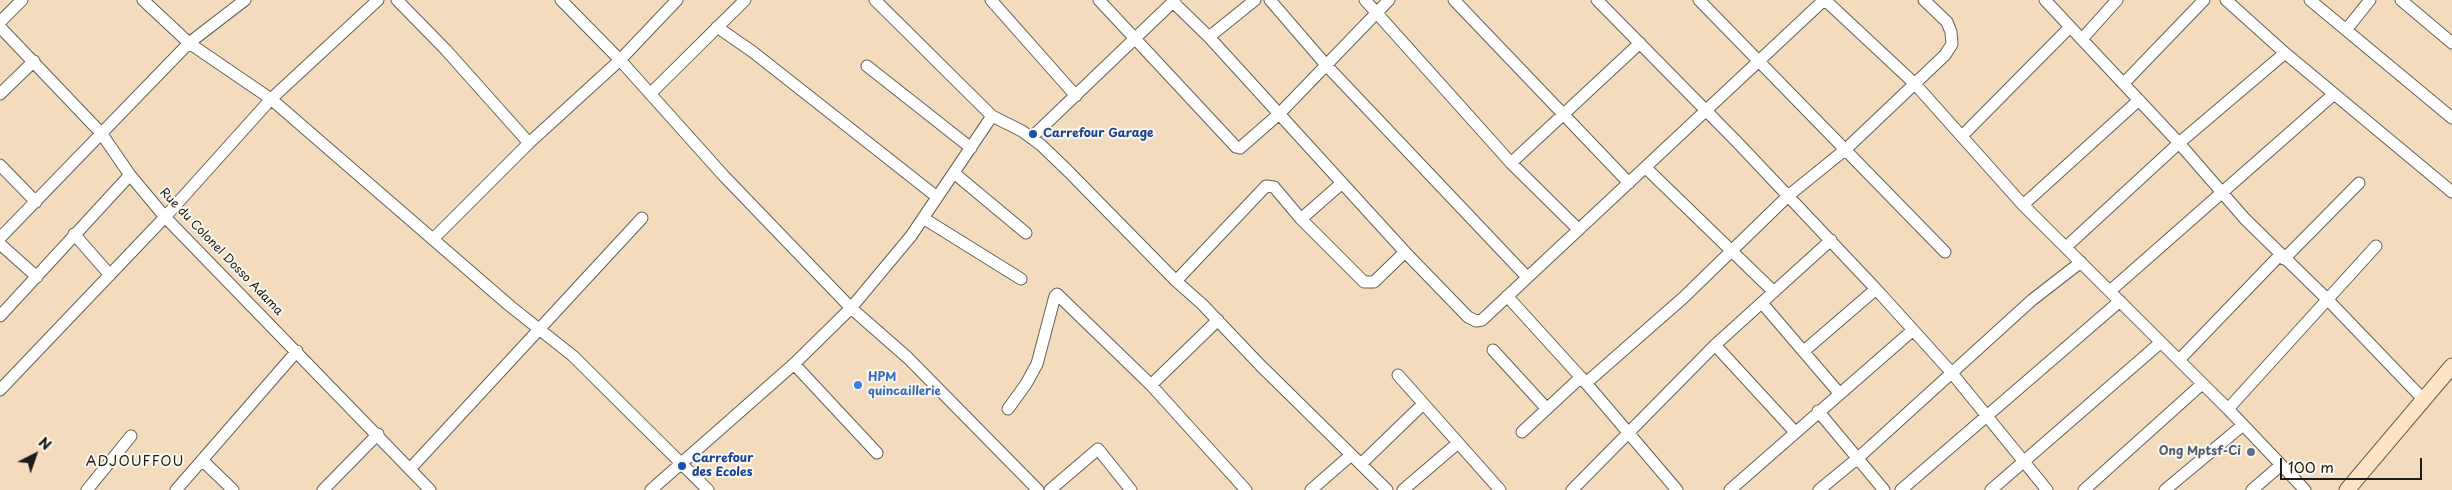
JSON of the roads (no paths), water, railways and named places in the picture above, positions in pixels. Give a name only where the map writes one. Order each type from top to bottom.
[{"type":"street","points":[[0,22],[22,0]]},
{"type":"street","points":[[143,0],[189,43],[271,99],[540,330],[573,356],[708,490]]},
{"type":"street","points":[[0,238],[189,43],[245,0]]},
{"type":"street","points":[[0,390],[166,217],[271,99],[378,0]]},
{"type":"street","points":[[397,0],[446,50],[530,144]]},
{"type":"street","points":[[560,0],[620,60],[723,175],[851,308],[908,358],[1038,490]]},
{"type":"street","points":[[434,238],[530,144],[620,60],[677,0]]},
{"type":"street","points":[[650,94],[745,0]]},
{"type":"street","points":[[991,0],[1076,96]]},
{"type":"street","points":[[1099,0],[1238,148],[1279,114],[1389,0]]},
{"type":"street","points":[[1209,37],[1255,0]]},
{"type":"street","points":[[1270,0],[1326,65],[1527,277]]},
{"type":"street","points":[[1365,0],[1511,163],[1578,230]]},
{"type":"street","points":[[1454,0],[1629,183]]},
{"type":"street","points":[[1597,0],[1831,240],[1951,372],[2047,490]]},
{"type":"street","points":[[1699,0],[1945,252]]},
{"type":"street","points":[[1522,432],[1547,409],[1683,298],[1788,196],[1846,149],[1945,54],[1952,44],[1952,32],[1947,22],[1924,0]]},
{"type":"street","points":[[2045,0],[2179,143],[2245,219],[2328,300],[2423,399]]},
{"type":"street","points":[[2082,39],[2117,0]]},
{"type":"street","points":[[2124,83],[2204,0]]},
{"type":"street","points":[[2226,0],[2285,53],[2452,192]]},
{"type":"street","points":[[2310,0],[2452,118]]},
{"type":"street","points":[[2346,30],[2370,0]]},
{"type":"street","points":[[2401,0],[2452,43]]},
{"type":"street","points":[[1032,138],[1174,1],[1468,317],[1476,321],[1482,320],[1760,61],[1830,2],[1915,84],[2024,205],[2228,409],[2305,490]]},
{"type":"street","points":[[882,2],[992,116],[1032,138],[1067,170],[1386,490]]},
{"type":"street","name":"Rue du Colonel Dosso Adama","points":[[0,27],[101,133],[130,176],[166,217],[378,434],[430,490]]},
{"type":"street","points":[[1962,136],[2070,27]]},
{"type":"street","points":[[717,28],[753,52],[937,197]]},
{"type":"street","points":[[1511,163],[1640,43]]},
{"type":"street","points":[[2066,247],[2179,143],[2285,53]]},
{"type":"street","points":[[0,94],[34,61]]},
{"type":"street","points":[[868,66],[971,148]]},
{"type":"street","points":[[2110,291],[2334,94]]},
{"type":"street","points":[[2024,205],[2139,100]]},
{"type":"street","points":[[652,490],[794,364],[851,308],[911,236],[992,116]]},
{"type":"street","points":[[0,165],[36,202]]},
{"type":"street","points":[[1646,168],[1774,292]]},
{"type":"street","points":[[954,173],[1026,233]]},
{"type":"street","points":[[0,316],[74,234],[130,176]]},
{"type":"street","points":[[1301,219],[1342,183]]},
{"type":"street","points":[[2179,360],[2359,183]]},
{"type":"street","points":[[1176,281],[1266,186],[1274,187],[1301,219],[1364,282],[1374,282],[1406,252]]},
{"type":"street","points":[[410,469],[642,218]]},
{"type":"street","points":[[922,218],[1021,279]]},
{"type":"street","points":[[74,234],[110,275]]},
{"type":"street","points":[[1572,490],[1715,345],[1831,240]]},
{"type":"street","points":[[0,244],[37,277]]},
{"type":"street","points":[[2228,409],[2376,246]]},
{"type":"street","points":[[1819,490],[1858,458],[2032,300],[2081,262]]},
{"type":"street","points":[[1804,351],[1876,289]]},
{"type":"street","points":[[1008,409],[1026,384],[1037,364],[1057,294],[1151,385],[1246,490]]},
{"type":"street","points":[[1507,296],[1584,380],[1677,490]]},
{"type":"street","points":[[1901,490],[1988,417],[2120,301]]},
{"type":"street","points":[[1762,303],[1839,393]]},
{"type":"street","points":[[1151,385],[1218,320]]},
{"type":"street","points":[[1730,490],[1913,330]]},
{"type":"street","points":[[1992,490],[2160,342]]},
{"type":"street","points":[[1715,345],[1795,432]]},
{"type":"street","points":[[1493,350],[1547,409]]},
{"type":"street","points":[[176,490],[297,351]]},
{"type":"street","points":[[794,364],[877,452]]},
{"type":"street","points":[[2347,490],[2452,366]]},
{"type":"street","points":[[1398,375],[1500,490]]},
{"type":"street","points":[[2084,490],[2202,384]]},
{"type":"street","points":[[1361,464],[1424,404]]},
{"type":"street","points":[[1818,412],[1884,490]]},
{"type":"street","points":[[2165,490],[2243,425]]},
{"type":"street","points":[[324,490],[378,434]]},
{"type":"street","points":[[87,490],[131,436]]},
{"type":"street","points":[[1403,490],[1458,443]]},
{"type":"street","points":[[1050,490],[1098,448],[1131,490]]},
{"type":"street","points":[[1311,490],[1351,455]]},
{"type":"street","points":[[203,461],[233,490]]},
{"type":"street","points":[[2252,490],[2281,465]]},
{"type":"place","name":"Carrefour Garage","points":[[1033,134]]},
{"type":"place","name":"HPM quincaillerie","points":[[858,385]]},
{"type":"place","name":"Ong Mptsf-Ci","points":[[2251,452]]},
{"type":"place","name":"Carrefour des Ecoles","points":[[682,466]]},
{"type":"district","name":"ADJOUFFOU","points":[[135,462]]}]
